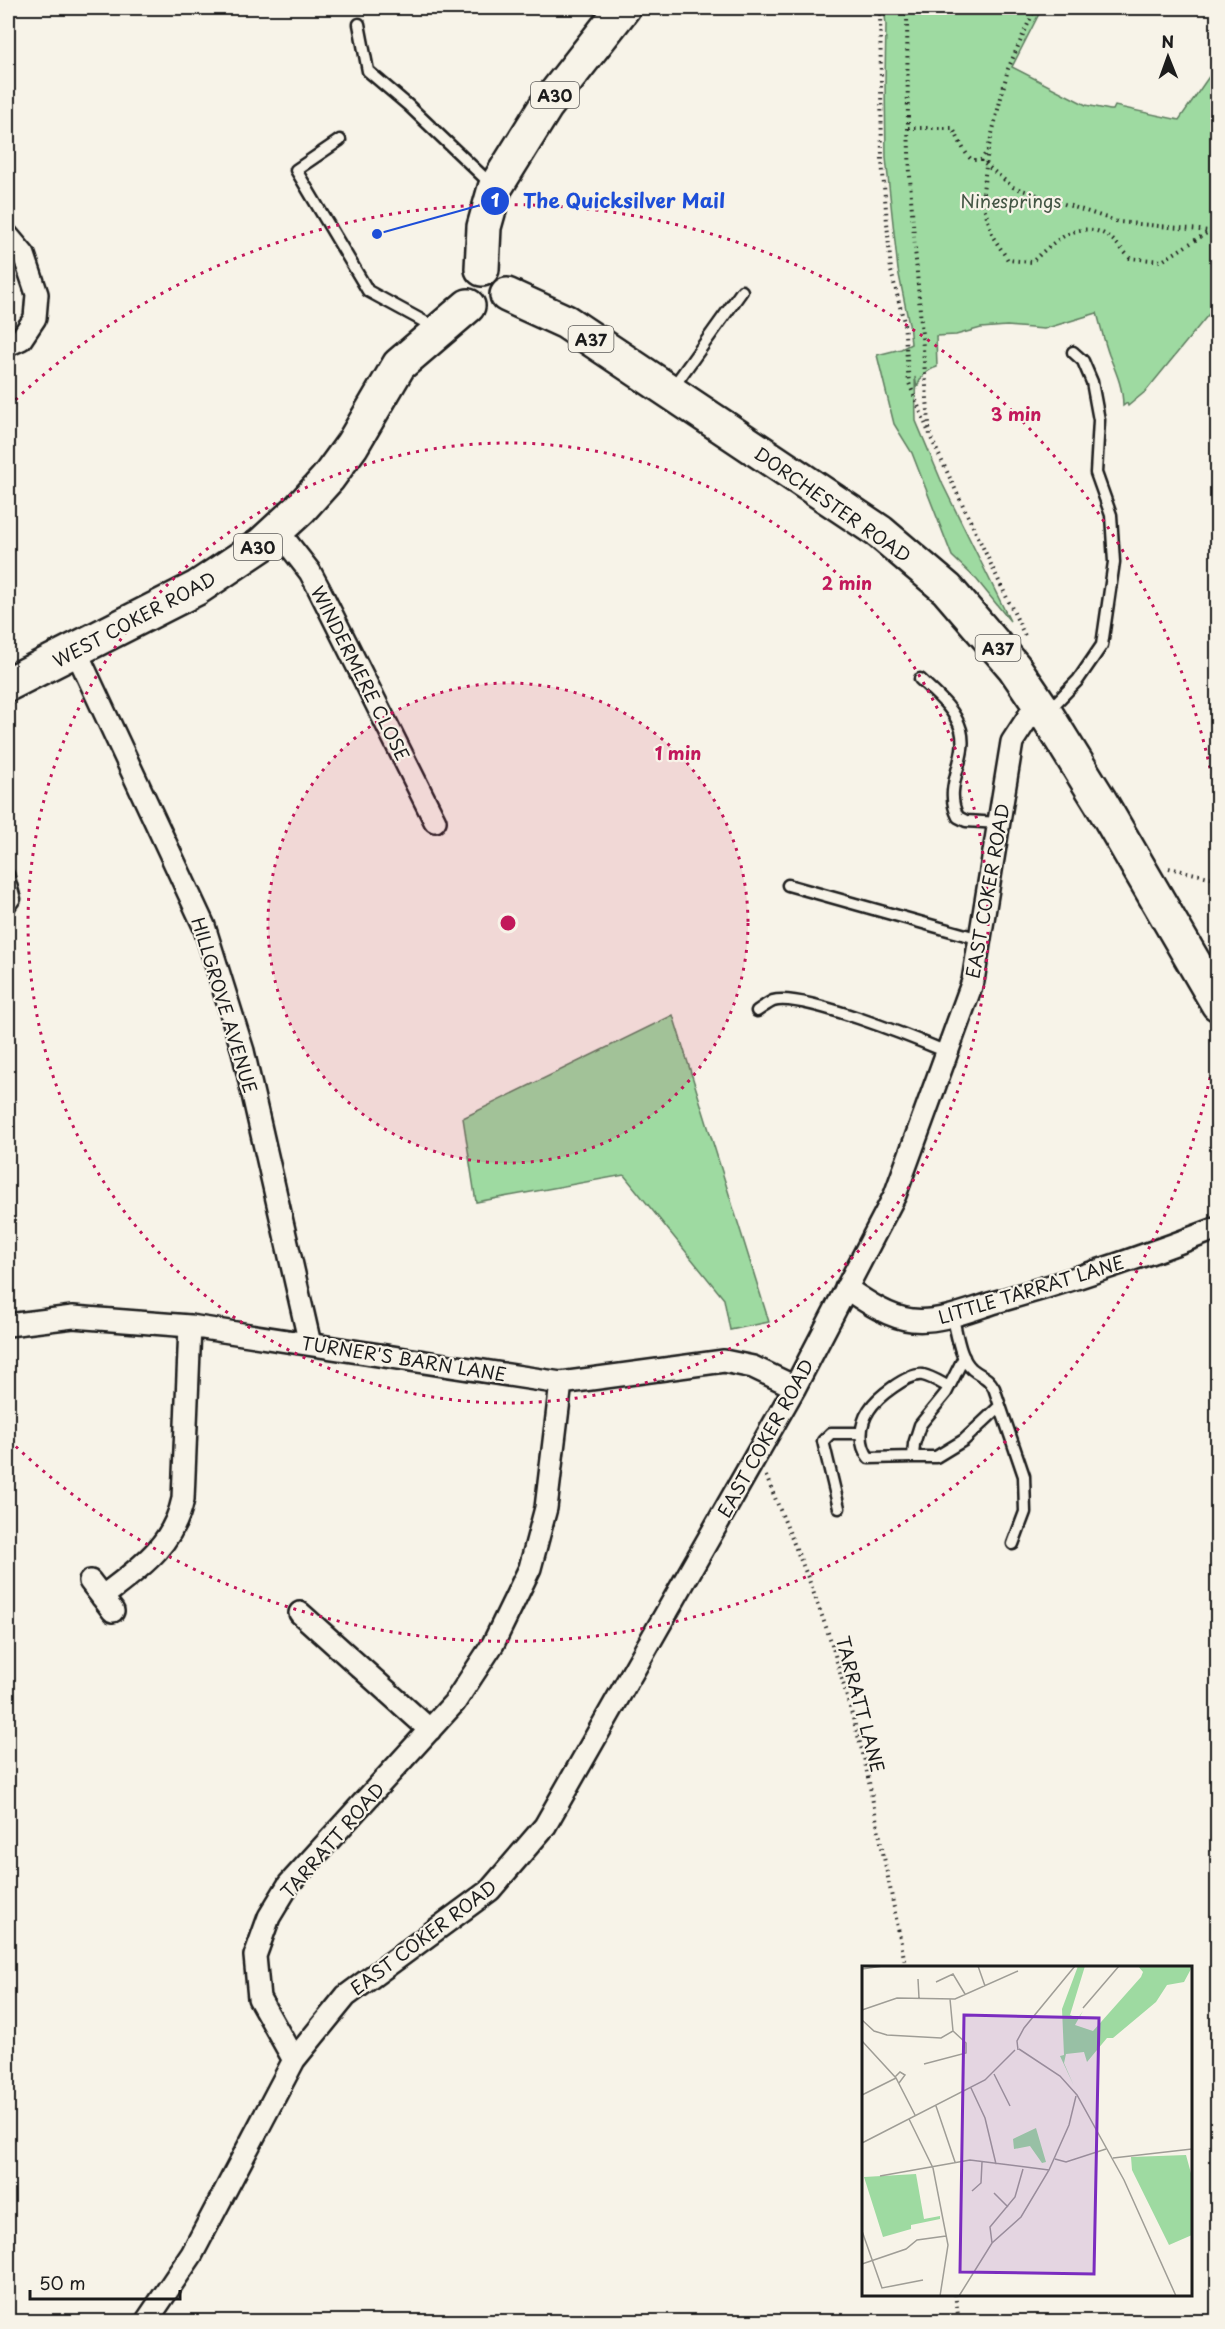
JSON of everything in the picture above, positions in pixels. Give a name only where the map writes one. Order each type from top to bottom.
[{"type":"highway","name":"A30","points":[[482,269],[484,227],[495,188],[546,106],[623,8]]},
{"type":"highway","points":[[482,269],[489,269],[505,281],[507,295],[500,308],[494,312],[480,313],[468,306],[463,293],[464,283],[469,276],[482,269]]},
{"type":"highway","name":"DORCHESTER ROAD","points":[[507,295],[566,322],[880,532],[947,589],[1014,667],[1042,708],[1100,801],[1218,1004]]},
{"type":"highway","name":"WEST COKER ROAD","points":[[8,684],[197,588],[231,567],[278,531],[328,478],[352,445],[399,365],[468,306]]},
{"type":"street","points":[[8,237],[24,255],[37,294],[35,318],[21,339],[8,345]]},
{"type":"street","name":"WINDERMERE CLOSE","points":[[278,531],[314,579],[435,820]]},
{"type":"street","name":"HILLGROVE AVENUE","points":[[76,651],[204,926],[243,1051],[310,1344]]},
{"type":"street","name":"EAST COKER ROAD","points":[[146,2322],[192,2254],[294,2060],[346,1996],[490,1890],[546,1826],[795,1387],[895,1195],[973,981],[1012,742],[1042,708]]},
{"type":"street","name":"LITTLE TARRAT LANE","points":[[846,1288],[889,1313],[911,1320],[952,1315],[1045,1288],[1172,1246],[1218,1228]]},
{"type":"street","name":"TURNER'S BARN LANE","points":[[8,1325],[73,1317],[190,1326],[561,1383],[724,1362],[753,1367],[795,1387]]},
{"type":"street","points":[[102,1597],[154,1555],[179,1518],[183,1499],[190,1326]]},
{"type":"street","name":"TARRATT ROAD","points":[[294,2060],[259,1998],[255,1956],[269,1917],[289,1884],[455,1702],[493,1644],[530,1568],[546,1508],[561,1383]]},
{"type":"street","points":[[300,1613],[430,1730]]},
{"type":"lane","points":[[359,24],[368,71],[408,105],[495,188]]},
{"type":"lane","points":[[340,140],[296,170],[368,291],[439,329]]},
{"type":"lane","points":[[669,393],[742,291]]},
{"type":"lane","points":[[1042,708],[1078,680],[1102,645],[1114,562],[1111,514],[1096,473],[1099,420],[1092,382],[1083,361],[1073,352]]},
{"type":"lane","points":[[920,679],[948,706],[961,731],[962,747],[952,798],[958,817],[966,821],[999,823]]},
{"type":"lane","points":[[8,874],[15,899],[8,909]]},
{"type":"lane","points":[[788,885],[980,939]]},
{"type":"lane","points":[[757,1011],[773,1001],[792,1001],[885,1026],[947,1052]]},
{"type":"lane","points":[[952,1315],[964,1357],[971,1368],[989,1379],[1024,1476],[1025,1512],[1013,1544]]},
{"type":"lane","points":[[913,1457],[914,1444],[920,1425],[949,1387],[964,1357]]},
{"type":"lane","points":[[949,1387],[922,1375],[900,1382],[870,1409],[861,1433],[863,1451],[868,1458],[936,1456],[964,1440],[1000,1406]]},
{"type":"lane","points":[[839,1508],[823,1441],[831,1433],[861,1433]]},
{"type":"path","points":[[880,8],[882,161],[891,271],[904,322],[909,383],[930,436],[1027,641]]},
{"type":"path","points":[[907,8],[911,198],[930,436]]},
{"type":"path","points":[[1035,8],[1008,69],[988,150],[982,200],[993,237],[1008,260],[1032,262],[1058,238],[1083,229],[1106,235],[1130,258],[1162,261],[1218,226]]},
{"type":"path","points":[[908,128],[952,128],[961,140],[964,153],[972,160],[981,160],[1013,187],[1119,222],[1210,231]]},
{"type":"path","points":[[981,160],[988,150]]},
{"type":"path","points":[[1160,866],[1218,879]]},
{"type":"path","name":"TARRATT LANE","points":[[753,1461],[765,1475],[809,1580],[834,1651],[864,1757],[906,1966]]},
{"type":"path","points":[[955,2296],[959,2322]]},
{"type":"green space","name":"Ninesprings","points":[[884,8],[1019,8],[1025,11],[1027,8],[1037,11],[1042,8],[1012,67],[1086,105],[1110,110],[1113,110],[1115,106],[1179,120],[1217,65],[1217,304],[1146,391],[1128,406],[1127,403],[1123,406],[1117,374],[1107,350],[1097,313],[1044,329],[1007,326],[936,336],[937,367],[924,374],[917,388],[915,377],[916,421],[943,485],[1010,621],[977,580],[952,556],[912,453],[894,424],[877,355],[911,344],[898,270],[886,158]]},
{"type":"green space","points":[[673,1015],[769,1322],[730,1330],[724,1299],[624,1175],[476,1202],[463,1118]]},
{"type":"place","name":"The Quicksilver Mail","points":[[377,234]]}]
